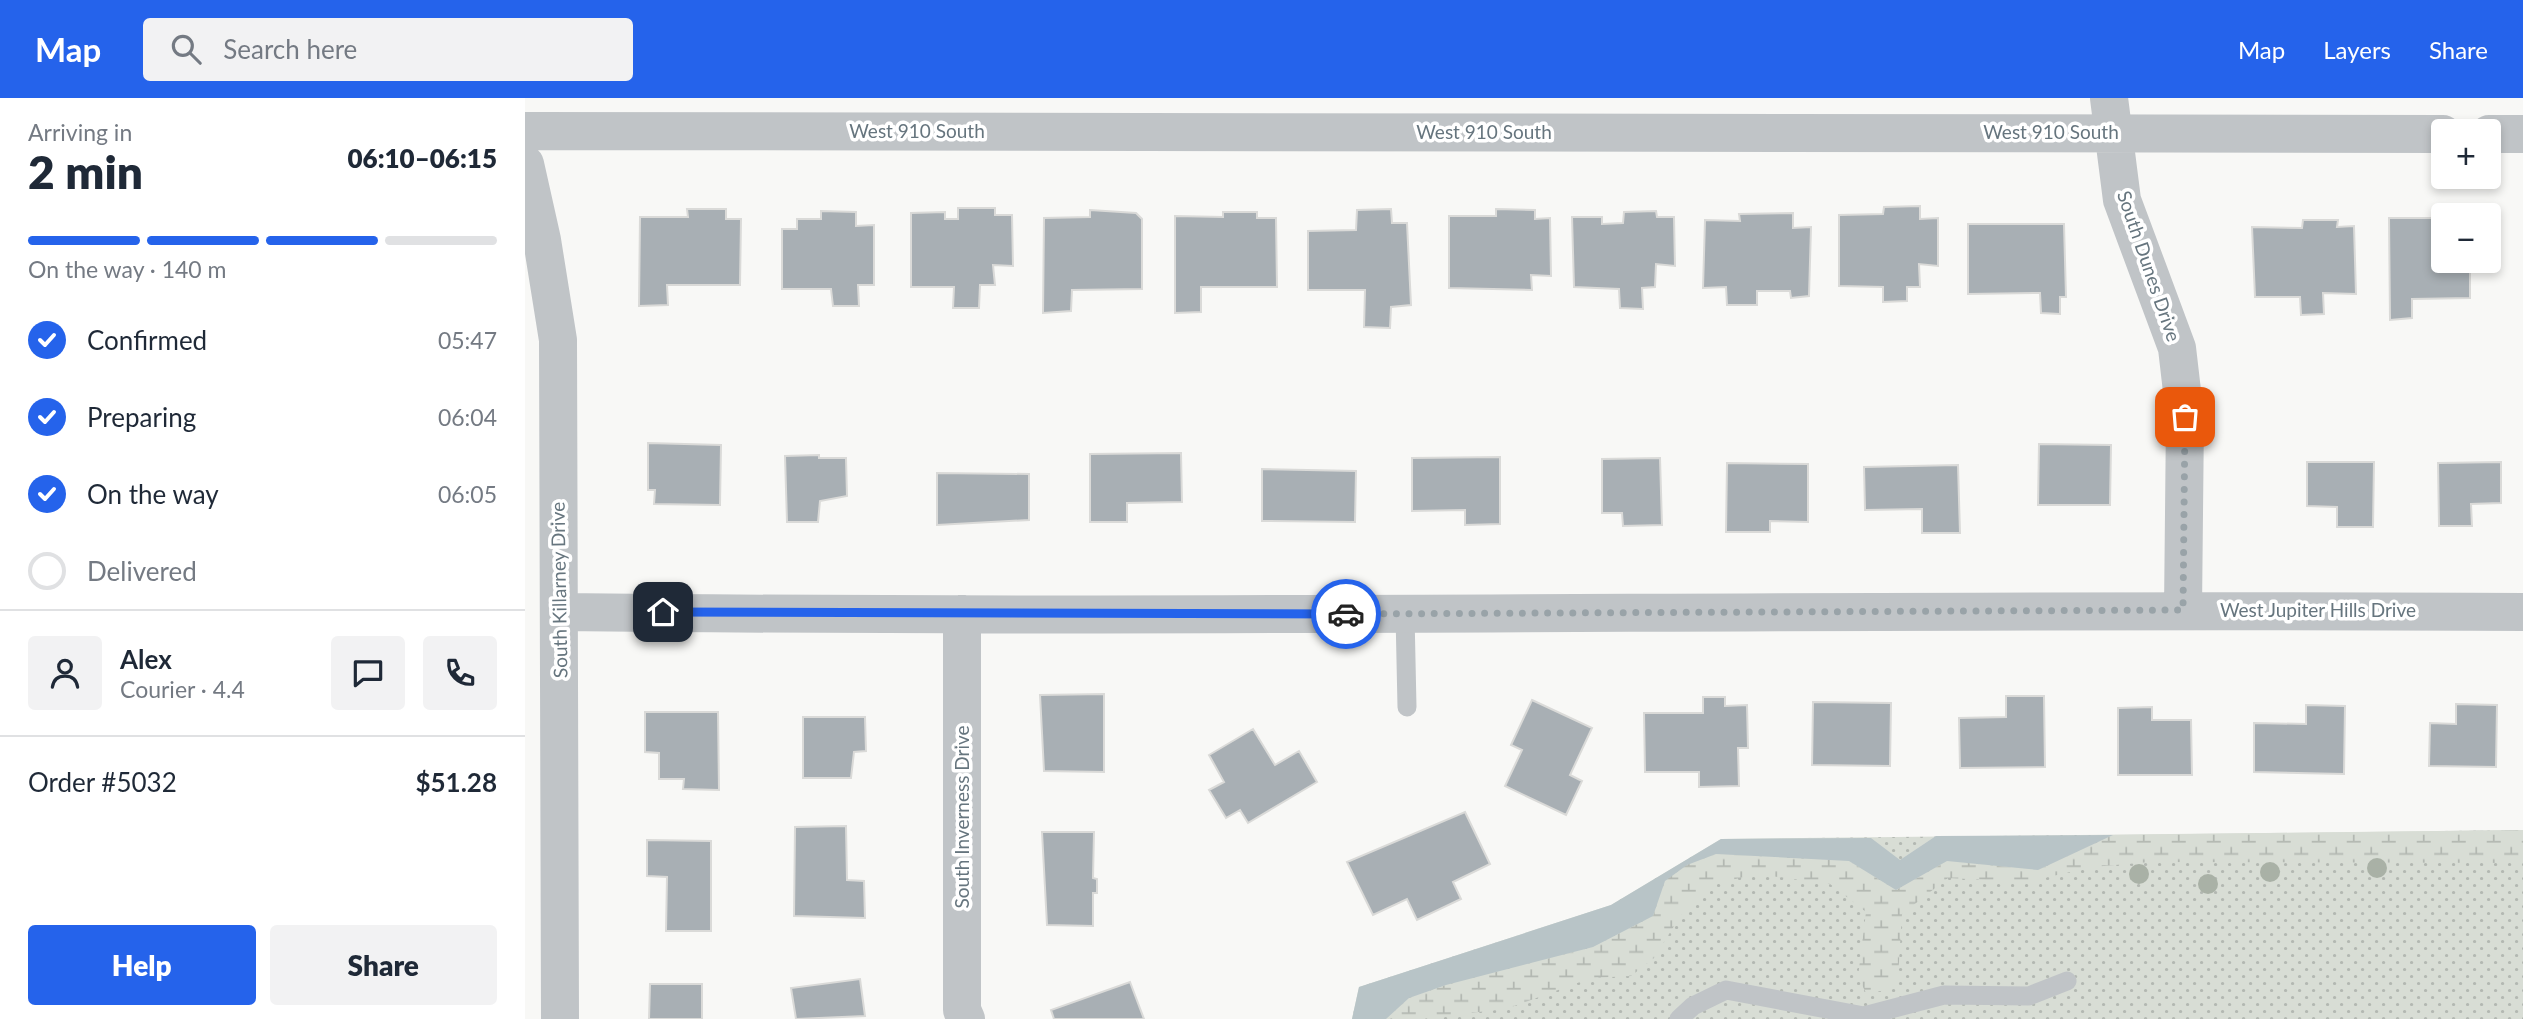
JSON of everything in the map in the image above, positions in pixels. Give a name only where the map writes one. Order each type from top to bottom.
[{"type":"street","name":"West 910 South","points":[[525,131],[2112,115],[2431,133]]},
{"type":"street","name":"South Dunes Drive","points":[[2112,115],[2122,200],[2177,348],[2185,417],[2183,610]]},
{"type":"street","points":[[2501,134],[2523,134]]},
{"type":"street","name":"South Killarney Drive","points":[[525,164],[542,240],[558,341],[560,1019]]},
{"type":"street","name":"West Jupiter Hills Drive","points":[[560,612],[2523,612]]},
{"type":"street","name":"South Inverness Drive","points":[[962,614],[962,1010],[966,1019]]},
{"type":"lane","points":[[1405,614],[1407,706]]},
{"type":"lane","points":[[1679,1019],[1693,1006],[1726,990],[1864,1016],[1944,995],[2029,996],[2067,981]]},
{"type":"green space","points":[[2523,830],[2523,1019],[1352,1019],[1359,987],[1611,905],[1721,839]]},
{"type":"green space","points":[[2523,830],[2523,863],[2150,862],[2092,867],[2026,882],[1948,878],[1902,914],[1898,977],[1888,990],[1866,993],[1858,977],[1866,912],[1830,884],[1755,874],[1708,886],[1686,907],[1654,958],[1631,976],[1591,978],[1506,1009],[1442,1016],[1439,1019],[1386,1019],[1409,998],[1446,985],[1593,947],[1653,916],[1665,881],[1686,865],[1716,854],[1849,861],[1896,890],[1947,861],[2038,870],[2113,835]]},
{"type":"shaded area","points":[[2113,835],[2038,870],[1947,861],[1896,890],[1849,861],[1716,854],[1687,865],[1665,881],[1653,916],[1593,947],[1446,985],[1409,998],[1386,1019],[1352,1019],[1359,987],[1611,905],[1721,839],[1871,838],[1900,860],[1936,836]]},
{"type":"building","points":[[1920,206],[1920,219],[1938,218],[1938,266],[1919,264],[1920,287],[1907,287],[1907,301],[1883,302],[1883,287],[1839,286],[1839,215],[1883,214],[1884,207]]},
{"type":"building","points":[[958,208],[995,208],[995,215],[1012,215],[1013,266],[993,265],[995,285],[980,285],[979,308],[953,308],[954,287],[911,287],[911,213],[945,212],[945,219],[958,219]]},
{"type":"building","points":[[687,209],[726,209],[726,219],[741,219],[740,285],[667,285],[668,305],[639,306],[640,217],[688,217]]},
{"type":"building","points":[[1391,209],[1392,223],[1407,223],[1411,305],[1391,307],[1390,328],[1364,327],[1365,290],[1308,290],[1308,231],[1356,230],[1357,210]]},
{"type":"building","points":[[1496,209],[1535,210],[1535,219],[1550,218],[1551,276],[1531,275],[1532,290],[1449,288],[1449,216],[1496,216]]},
{"type":"building","points":[[1090,210],[1136,213],[1142,219],[1142,289],[1072,290],[1071,311],[1043,313],[1044,218],[1090,217]]},
{"type":"building","points":[[821,211],[856,212],[856,226],[874,225],[874,285],[858,285],[859,306],[833,306],[831,289],[782,289],[782,229],[797,229],[797,219],[821,219]]},
{"type":"building","points":[[1656,211],[1657,217],[1674,217],[1675,266],[1656,264],[1655,287],[1642,288],[1643,309],[1620,308],[1619,289],[1574,287],[1572,217],[1602,217],[1602,224],[1623,223],[1624,212]]},
{"type":"building","points":[[1223,212],[1257,212],[1257,218],[1276,218],[1277,287],[1201,287],[1201,312],[1175,313],[1175,216],[1223,217]]},
{"type":"building","points":[[1793,213],[1793,228],[1811,227],[1809,296],[1791,298],[1790,291],[1757,291],[1757,305],[1727,305],[1726,287],[1703,288],[1705,220],[1740,221],[1739,214]]},
{"type":"building","points":[[2389,218],[2431,218],[2431,273],[2470,273],[2470,298],[2412,299],[2412,318],[2390,320]]},
{"type":"building","points":[[2303,220],[2338,220],[2337,227],[2354,226],[2356,294],[2323,293],[2324,314],[2301,315],[2300,297],[2255,297],[2252,227],[2302,228]]},
{"type":"building","points":[[1968,224],[2064,224],[2066,297],[2060,297],[2060,314],[2041,313],[2040,293],[1968,294]]},
{"type":"building","points":[[648,443],[721,445],[720,505],[654,504],[655,490],[648,490]]},
{"type":"building","points":[[2039,444],[2111,445],[2110,505],[2038,505]]},
{"type":"building","points":[[1181,453],[1182,502],[1127,503],[1127,522],[1090,522],[1090,454]]},
{"type":"building","points":[[819,455],[819,458],[846,458],[847,496],[820,501],[818,522],[787,522],[785,456]]},
{"type":"building","points":[[1500,457],[1500,524],[1465,525],[1465,510],[1412,511],[1412,458]]},
{"type":"building","points":[[1660,458],[1662,525],[1623,526],[1622,513],[1602,513],[1602,459]]},
{"type":"building","points":[[2307,462],[2374,462],[2373,527],[2337,527],[2337,507],[2307,506]]},
{"type":"building","points":[[2501,462],[2501,503],[2471,504],[2472,526],[2439,526],[2438,463]]},
{"type":"building","points":[[1727,463],[1808,464],[1808,522],[1770,521],[1770,532],[1726,532]]},
{"type":"building","points":[[1958,465],[1960,533],[1922,533],[1922,509],[1865,510],[1864,467]]},
{"type":"building","points":[[1262,469],[1356,471],[1355,522],[1262,521]]},
{"type":"building","points":[[937,473],[1029,474],[1029,520],[937,525]]},
{"type":"building","points":[[1104,694],[1104,772],[1044,771],[1040,695]]},
{"type":"building","points":[[2006,696],[2044,696],[2045,767],[1960,768],[1959,718],[2006,717]]},
{"type":"building","points":[[1703,697],[1725,697],[1725,706],[1747,705],[1748,748],[1738,748],[1739,786],[1699,787],[1699,772],[1645,772],[1644,713],[1703,713]]},
{"type":"building","points":[[1532,700],[1592,728],[1570,775],[1582,781],[1566,815],[1505,786],[1522,750],[1511,745]]},
{"type":"building","points":[[1813,702],[1891,703],[1890,766],[1812,765]]},
{"type":"building","points":[[2456,704],[2497,705],[2496,767],[2429,766],[2430,723],[2456,724]]},
{"type":"building","points":[[2306,705],[2345,706],[2344,774],[2254,772],[2254,723],[2306,724]]},
{"type":"building","points":[[2152,707],[2152,720],[2191,720],[2192,775],[2118,775],[2118,708]]},
{"type":"building","points":[[645,712],[718,712],[719,790],[683,789],[684,779],[659,779],[659,753],[645,752]]},
{"type":"building","points":[[803,717],[865,717],[866,751],[854,752],[851,778],[803,778]]},
{"type":"building","points":[[1253,729],[1275,765],[1299,751],[1317,782],[1248,823],[1240,810],[1226,818],[1209,790],[1224,782],[1209,755]]},
{"type":"building","points":[[1465,812],[1490,864],[1453,882],[1461,899],[1417,920],[1407,899],[1373,915],[1347,862]]},
{"type":"building","points":[[846,826],[847,880],[864,881],[865,918],[794,916],[795,827]]},
{"type":"building","points":[[1042,832],[1094,832],[1093,878],[1097,879],[1097,893],[1093,893],[1093,926],[1047,925]]},
{"type":"building","points":[[647,840],[711,841],[711,931],[666,931],[667,877],[647,876]]},
{"type":"building","points":[[860,979],[865,1016],[796,1019],[791,988]]},
{"type":"building","points":[[1130,982],[1144,1019],[1054,1019],[1051,1010]]},
{"type":"building","points":[[650,984],[702,984],[702,1019],[649,1019]]},
{"type":"way so far","points":[[1346,614],[2183,610],[2185,417]]},
{"type":"route","points":[[663,612],[1346,614]]}]
